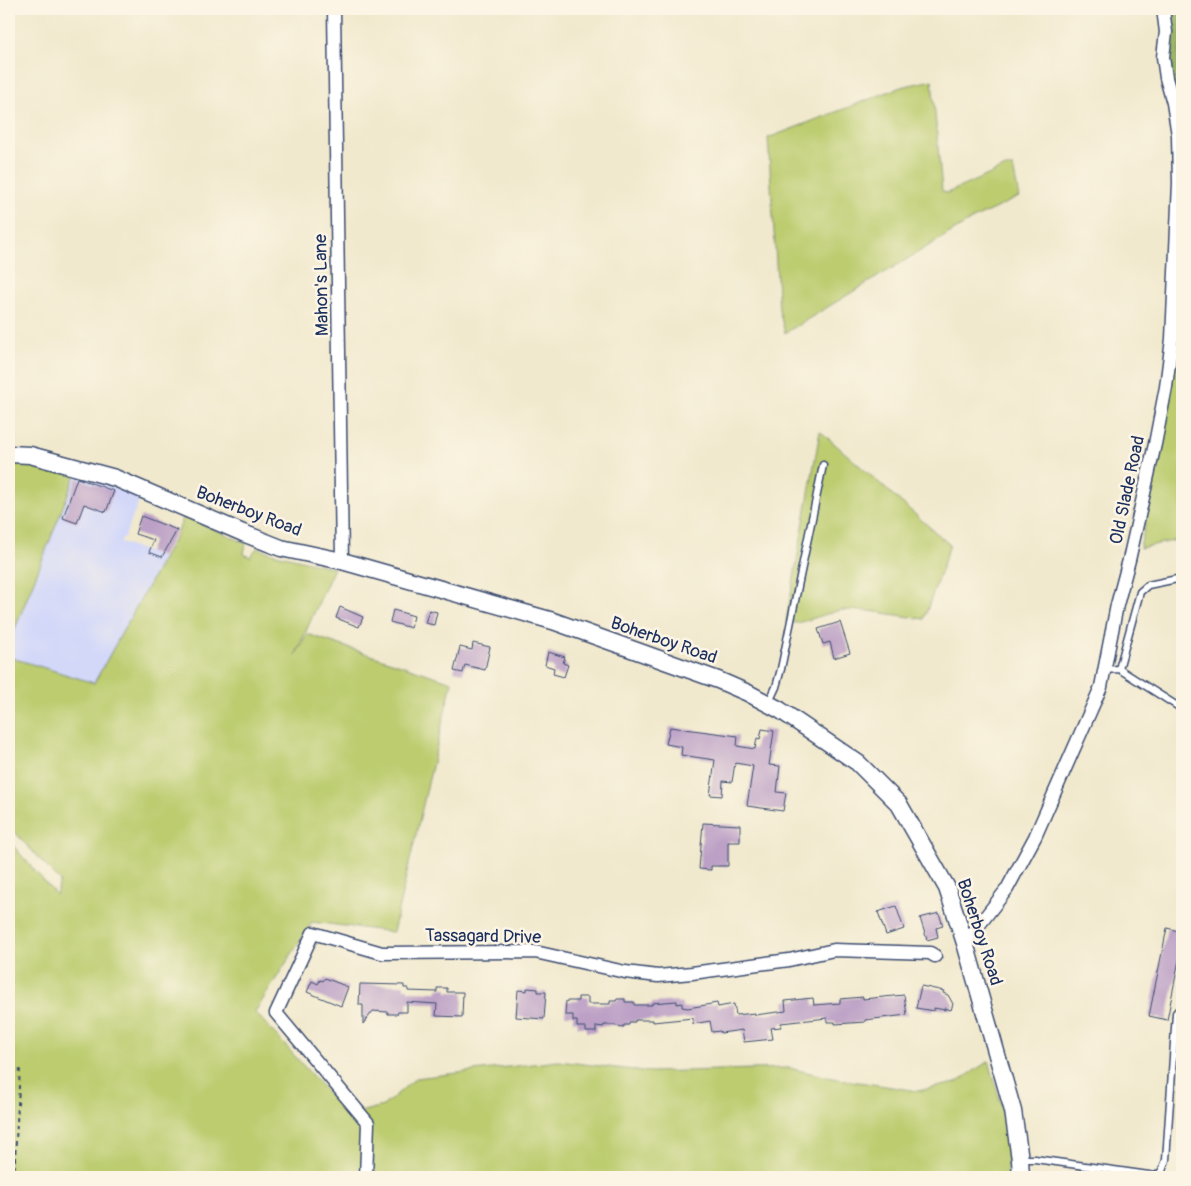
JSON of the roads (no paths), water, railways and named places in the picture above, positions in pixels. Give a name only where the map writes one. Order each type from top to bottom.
[{"type":"street","name":"Mahon's Lane","points":[[334,9],[342,561]]},
{"type":"street","name":"Old Slade Road","points":[[965,943],[1007,889],[1036,836],[1101,687],[1116,605],[1129,560],[1155,444],[1166,387],[1172,339],[1179,183],[1178,135],[1163,57],[1166,32],[1163,9]]},
{"type":"street","name":"Boherboy Road","points":[[9,454],[30,455],[115,478],[281,548],[342,561],[553,621],[718,680],[780,710],[858,763],[899,804],[947,888],[965,943],[1013,1111],[1021,1177]]},
{"type":"street","name":"Tassagard Drive","points":[[366,1177],[368,1122],[276,1013],[313,933],[382,952],[535,952],[625,972],[658,976],[789,960],[834,950],[930,952],[935,956]]},
{"type":"lane","points":[[768,704],[782,669],[823,465]]},
{"type":"lane","points":[[1118,670],[1140,592],[1148,585],[1182,578]]},
{"type":"lane","points":[[1104,670],[1118,670],[1182,709]]},
{"type":"lane","points":[[1020,1159],[1035,1159],[1129,1175],[1158,1176],[1166,1160],[1174,1028],[1176,1013],[1182,1006]]}]
